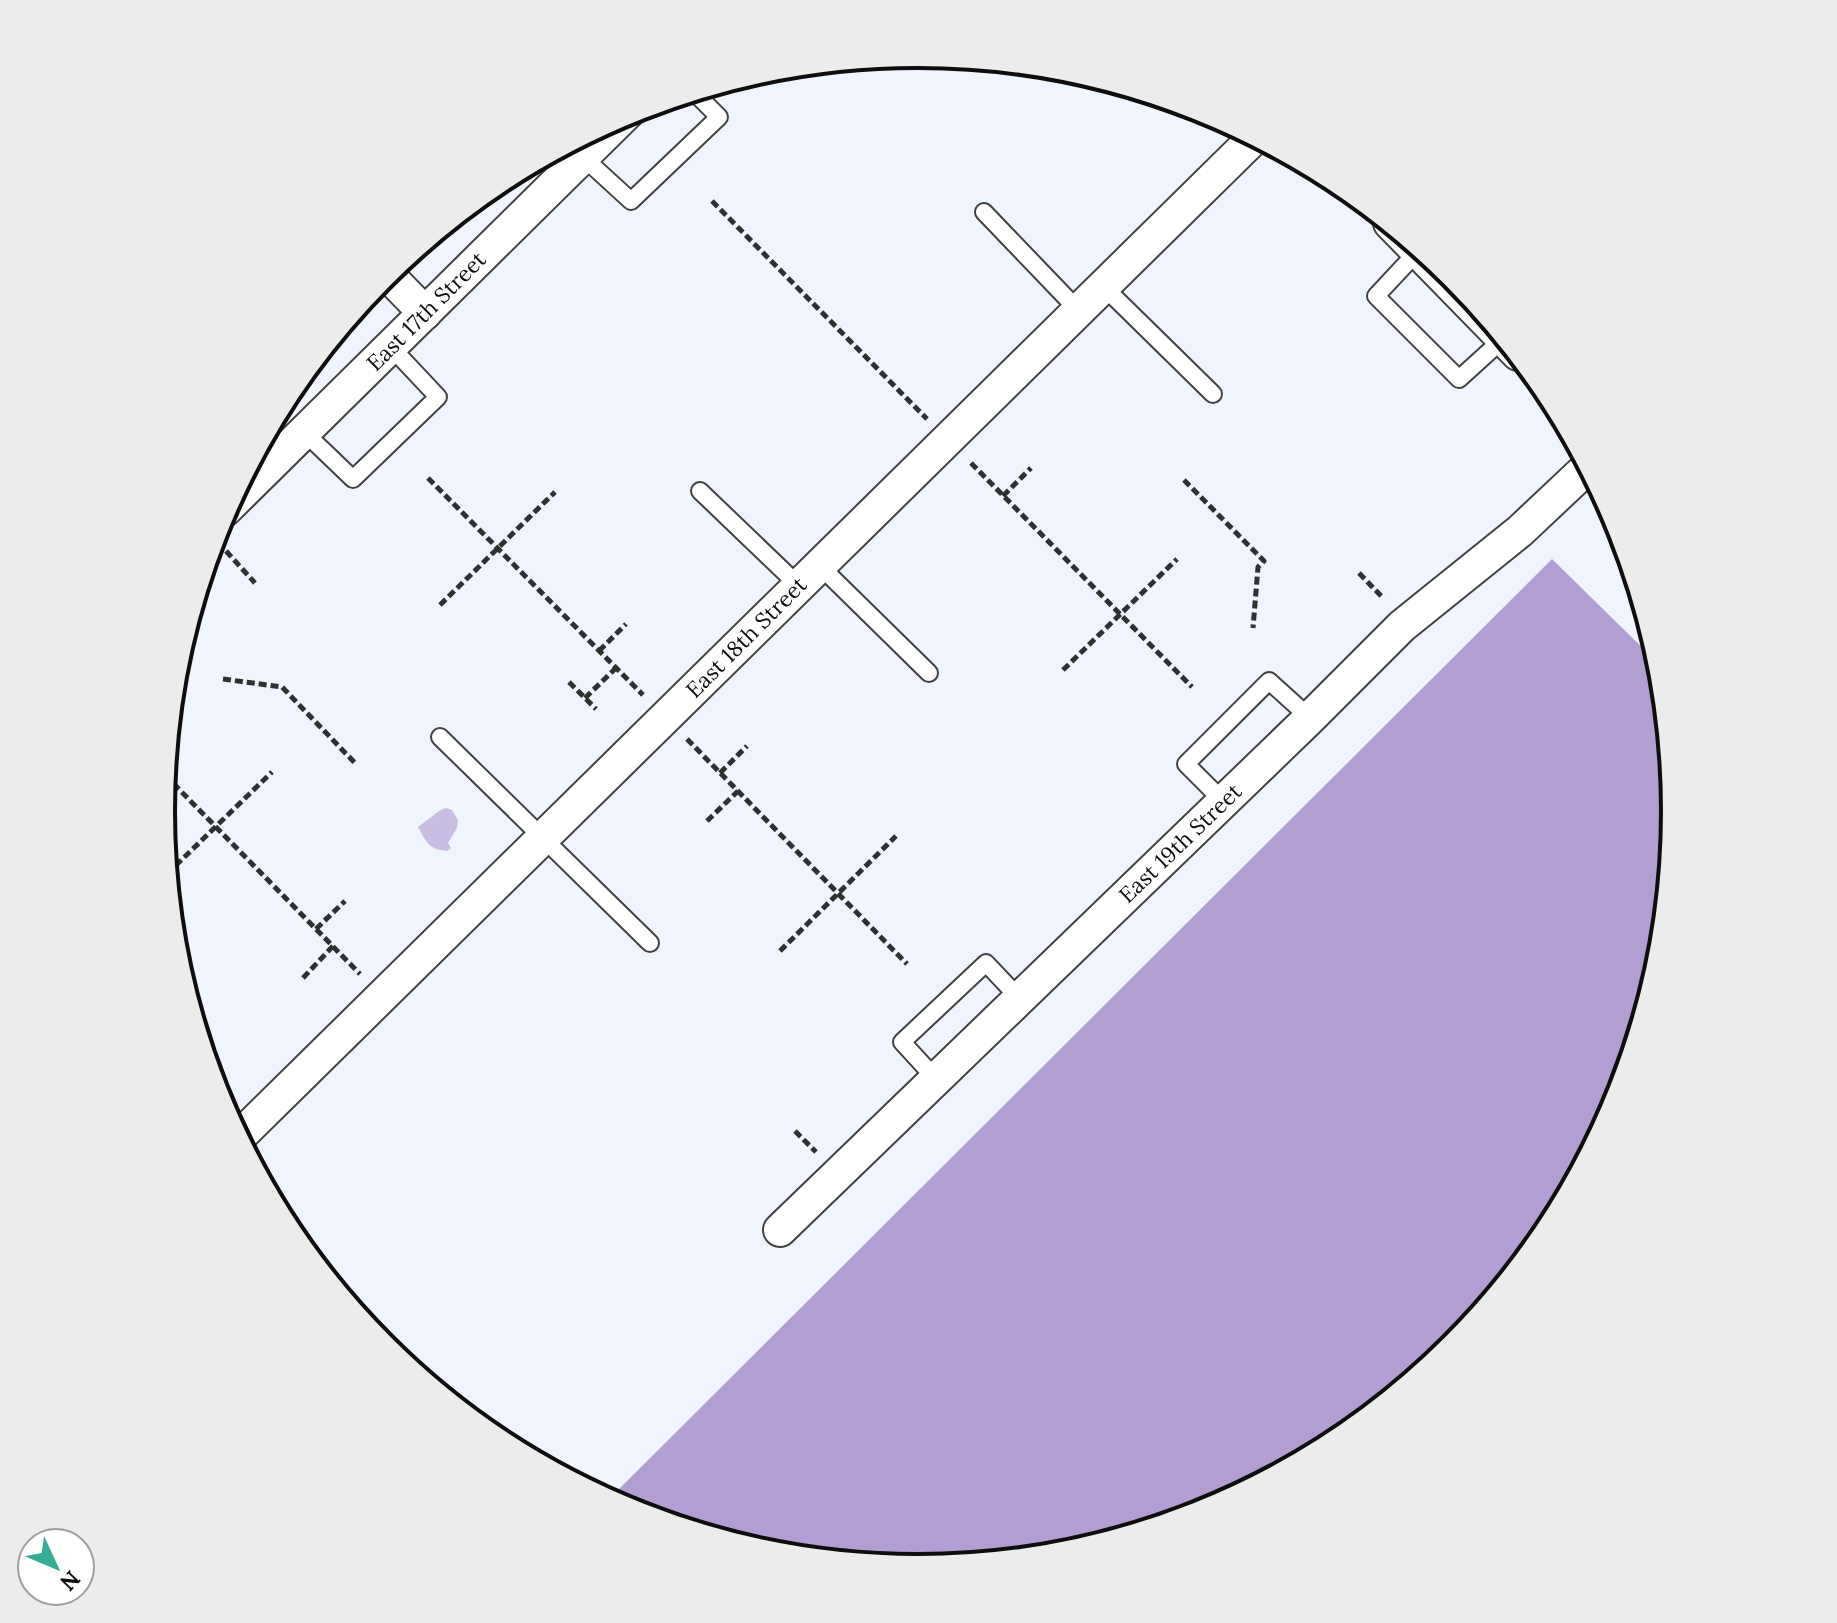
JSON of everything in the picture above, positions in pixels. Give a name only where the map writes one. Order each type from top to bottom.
[{"type":"street","name":"East 17th Street","points":[[252,484],[599,141]]},
{"type":"street","name":"East 18th Street","points":[[244,1123],[382,996],[544,839],[1247,145]]},
{"type":"street","points":[[396,283],[425,313]]},
{"type":"street","name":"East 19th Street","points":[[780,1230],[1402,626],[1520,531],[1580,474]]},
{"type":"lane","points":[[583,157],[631,201],[719,117],[702,100]]},
{"type":"lane","points":[[984,212],[1078,310]]},
{"type":"lane","points":[[1413,257],[1376,296],[1459,379],[1502,352]]},
{"type":"lane","points":[[1103,286],[1213,394]]},
{"type":"lane","points":[[304,432],[353,479],[438,397],[391,347]]},
{"type":"lane","points":[[700,491],[929,673]]},
{"type":"lane","points":[[1223,801],[1186,764],[1269,681],[1310,718]]},
{"type":"lane","points":[[440,737],[650,943]]},
{"type":"lane","points":[[936,1079],[902,1042],[986,963],[1020,999]]},
{"type":"path","points":[[712,201],[1192,687]]},
{"type":"path","points":[[1003,496],[1031,468]]},
{"type":"path","points":[[428,478],[907,964]]},
{"type":"path","points":[[1184,480],[1264,561],[1258,567],[1253,628]]},
{"type":"path","points":[[440,605],[555,492]]},
{"type":"path","points":[[226,551],[255,583]]},
{"type":"path","points":[[1063,670],[1177,559]]},
{"type":"path","points":[[1359,573],[1393,609]]},
{"type":"path","points":[[599,651],[626,624]]},
{"type":"path","points":[[585,698],[616,668]]},
{"type":"path","points":[[223,679],[282,687],[355,763]]},
{"type":"path","points":[[569,682],[596,709]]},
{"type":"path","points":[[720,773],[747,746]]},
{"type":"path","points":[[177,864],[272,772]]},
{"type":"path","points":[[176,786],[382,996]]},
{"type":"path","points":[[707,821],[738,791]]},
{"type":"path","points":[[780,951],[896,836]]},
{"type":"path","points":[[316,929],[345,901]]},
{"type":"path","points":[[303,978],[333,946]]},
{"type":"path","points":[[795,1131],[817,1153]]},
{"type":"shaded area","points":[[1552,559],[1644,649],[1656,714],[1660,763],[1660,860],[1648,957],[1623,1050],[1585,1140],[1537,1225],[1477,1302],[1409,1370],[1332,1430],[1247,1478],[1157,1516],[1064,1541],[1016,1549],[918,1555],[821,1549],[726,1530],[680,1516],[618,1491]]},
{"type":"shaded area","points":[[446,808],[452,810],[458,820],[448,843],[451,848],[447,851],[429,844],[418,827]]}]
